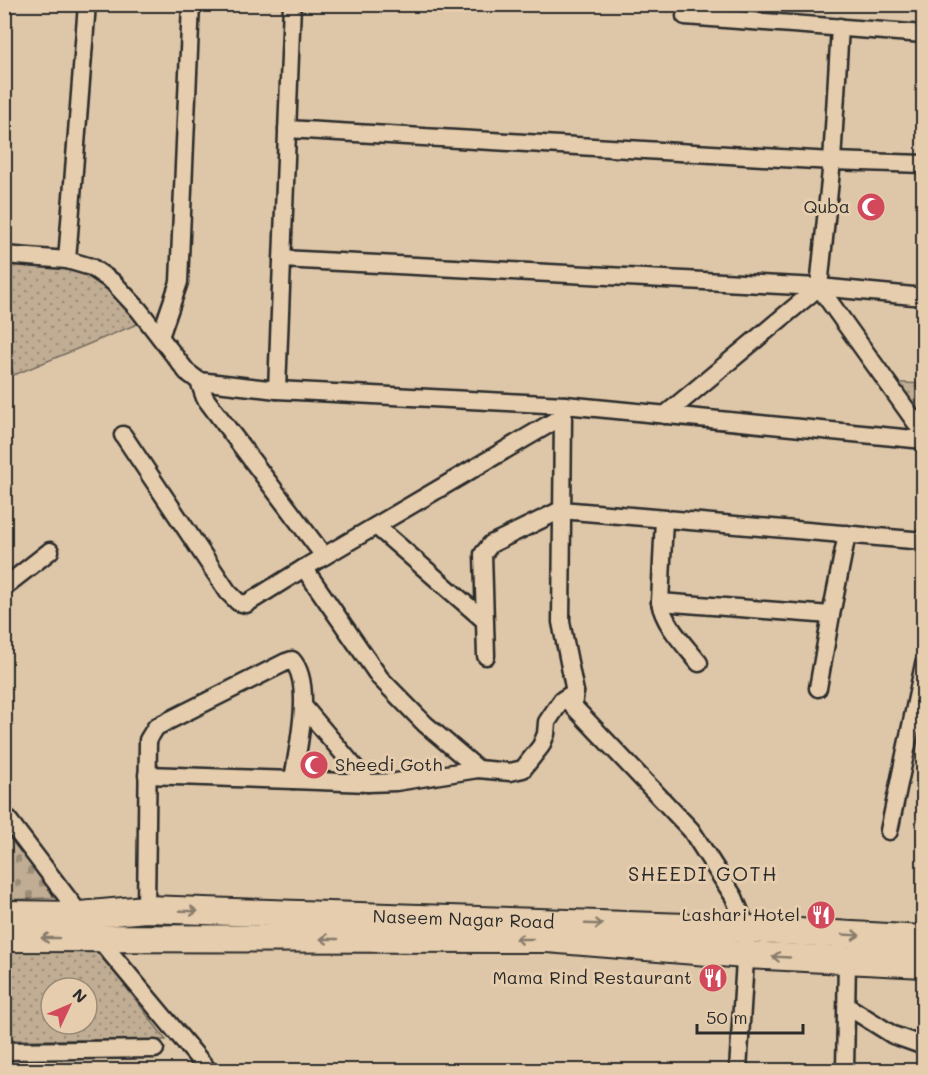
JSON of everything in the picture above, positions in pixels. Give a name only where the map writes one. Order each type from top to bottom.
[{"type":"main road","name":"Naseem Nagar Road","points":[[4,914],[80,915],[146,909],[747,929],[924,939]]},
{"type":"main road","name":"Naseem Nagar Road","points":[[4,938],[547,939],[745,955],[924,964]]},
{"type":"street","points":[[67,260],[87,4]]},
{"type":"street","points":[[160,337],[179,282],[191,4]]},
{"type":"street","points":[[277,390],[292,4]]},
{"type":"street","points":[[684,16],[924,34]]},
{"type":"street","points":[[840,27],[832,161],[819,287],[924,434]]},
{"type":"street","points":[[287,129],[832,161],[924,164]]},
{"type":"street","points":[[4,255],[67,260],[91,267],[113,282],[139,310],[187,372],[198,381],[205,398],[324,556]]},
{"type":"street","points":[[282,259],[819,287],[924,297]]},
{"type":"street","points":[[665,415],[819,287]]},
{"type":"street","points":[[198,381],[277,390],[564,411],[665,415],[924,440]]},
{"type":"street","points":[[564,411],[561,622],[574,692],[573,706],[691,830],[734,897],[747,929],[738,1071]]},
{"type":"street","points":[[123,435],[228,591],[238,602],[246,604],[564,411]]},
{"type":"street","points":[[486,656],[483,554],[490,544],[561,510],[924,541]]},
{"type":"street","points":[[664,519],[660,602],[666,618],[699,663]]},
{"type":"street","points":[[376,526],[484,620]]},
{"type":"street","points":[[818,688],[847,534]]},
{"type":"street","points":[[4,587],[50,551]]},
{"type":"street","points":[[304,568],[380,678],[425,724],[478,769]]},
{"type":"street","points":[[660,602],[831,615]]},
{"type":"street","points":[[146,909],[147,740],[156,727],[292,660],[298,667],[304,707],[293,780]]},
{"type":"street","points":[[889,831],[924,664]]},
{"type":"street","points":[[147,775],[368,783],[396,782],[478,769],[510,772],[523,769],[541,746],[546,734],[547,722],[562,700],[574,692]]},
{"type":"street","points":[[304,707],[368,783]]},
{"type":"street","points":[[4,814],[98,938],[208,1071]]},
{"type":"street","points":[[844,1071],[847,960]]},
{"type":"street","points":[[847,1006],[893,1035],[924,1046]]},
{"type":"street","points":[[4,1051],[155,1049]]},
{"type":"green space","points":[[5,255],[91,267],[147,320],[14,375],[5,351]]},
{"type":"green space","points":[[887,382],[923,384],[923,434]]},
{"type":"green space","points":[[5,814],[67,897],[5,900]]},
{"type":"green space","points":[[5,950],[99,951],[166,1040],[5,1040]]},
{"type":"place","name":"Quba","points":[[871,207]]},
{"type":"place","name":"Sheedi Goth","points":[[314,765]]},
{"type":"place","name":"Lashari Hotel","points":[[821,915]]},
{"type":"place","name":"Mama Rind Restaurant","points":[[713,978]]},
{"type":"district","name":"SHEEDI GOTH","points":[[703,874]]}]
